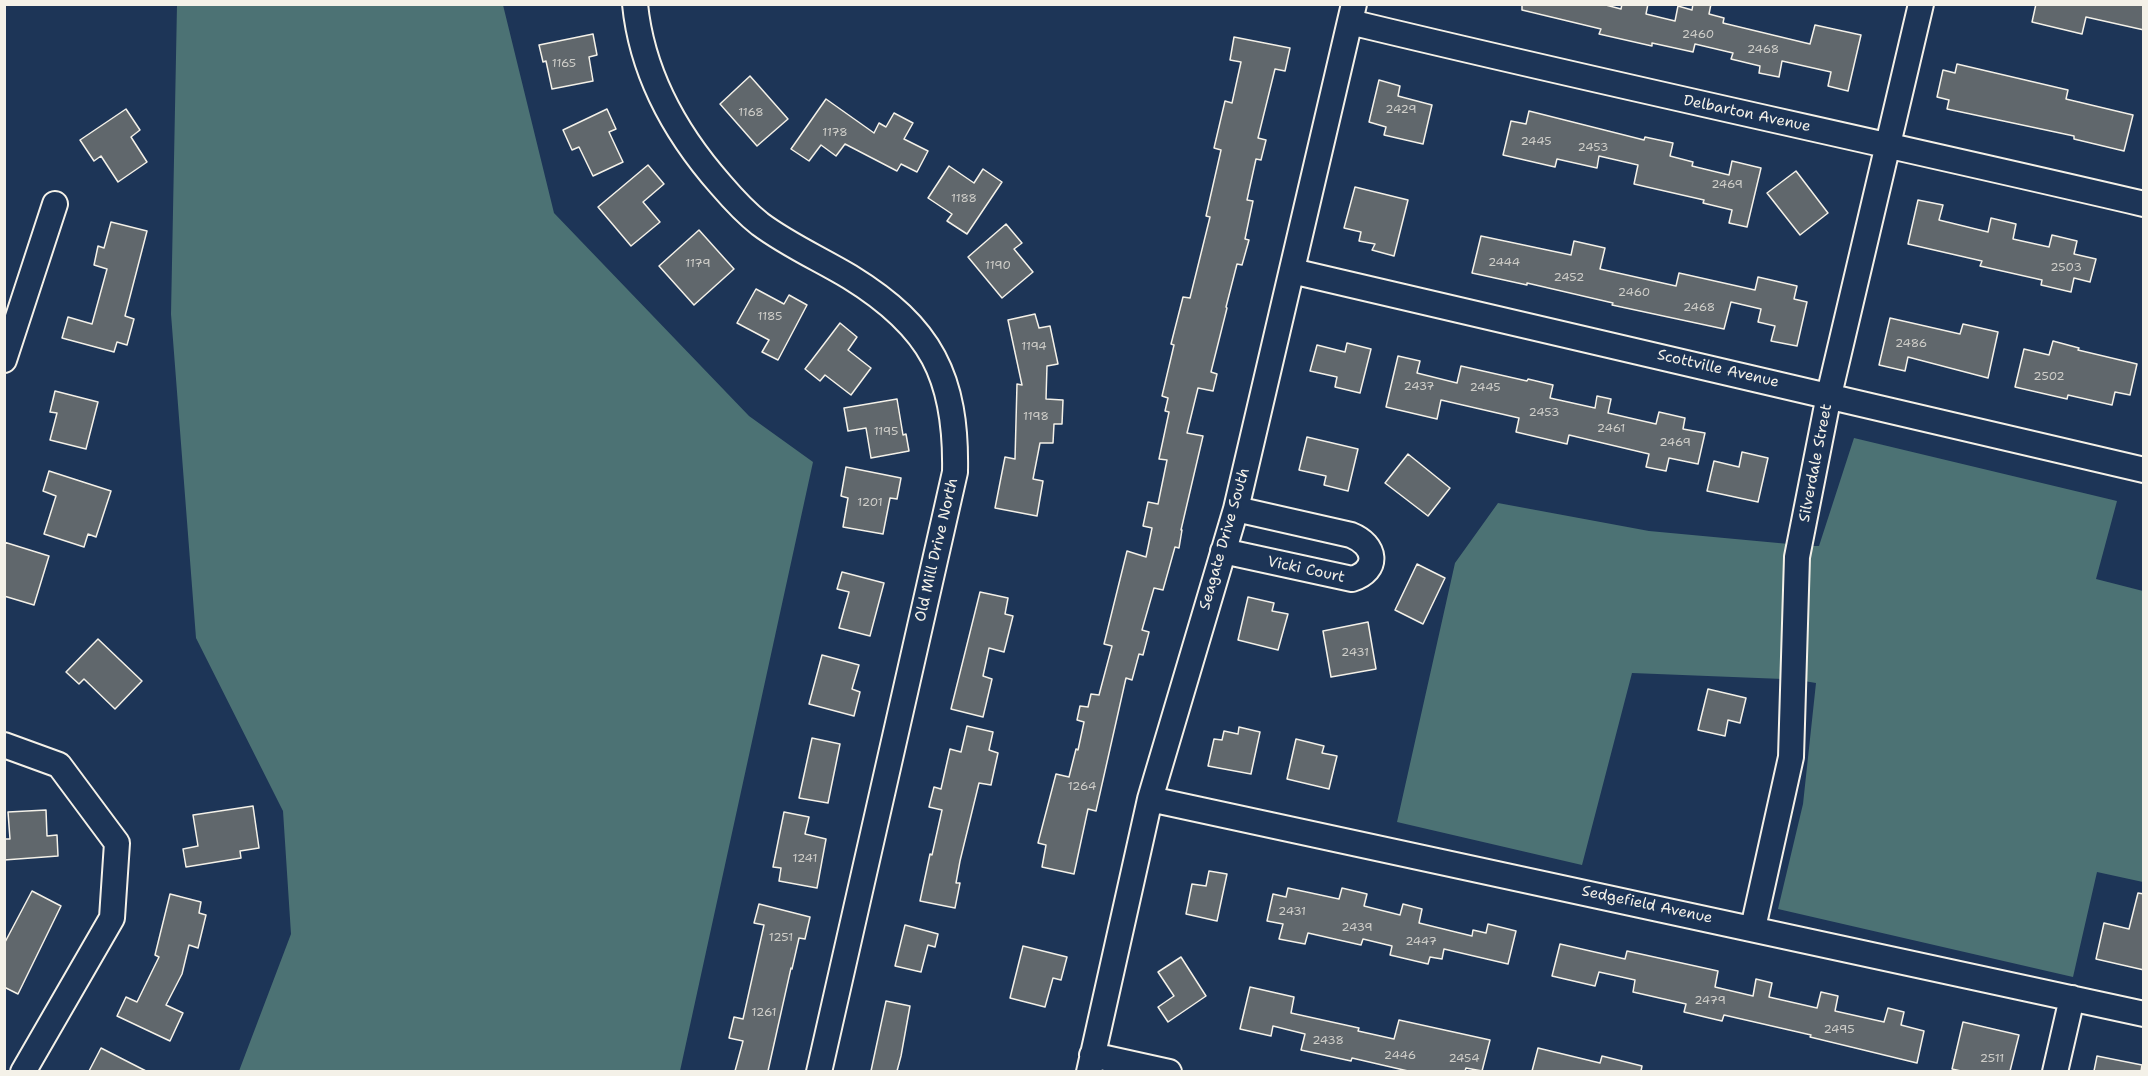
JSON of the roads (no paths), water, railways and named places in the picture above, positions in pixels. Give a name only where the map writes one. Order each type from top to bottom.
[{"type":"street","name":"Old Mill Drive North","points":[[635,4],[636,20],[646,58],[659,95],[697,158],[758,222],[786,242],[849,277],[902,315],[917,331],[938,367],[952,412],[955,432],[955,472],[819,1071]]},
{"type":"street","name":"Silverdale Street","points":[[1753,928],[1791,757],[1797,557],[1829,395],[1921,4]]},
{"type":"street","name":"Delbarton Avenue","points":[[1352,13],[1552,71],[2144,204]]},
{"type":"street","name":"Seagate Drive South","points":[[1091,1063],[1150,799],[1236,509],[1352,13]]},
{"type":"street","points":[[4,360],[56,204]]},
{"type":"street","name":"Scottville Avenue","points":[[1292,271],[2144,470]]},
{"type":"street","name":"Vicki Court","points":[[1223,551],[1352,579],[1362,576],[1371,561],[1372,553],[1362,539],[1236,509]]},
{"type":"street","points":[[4,745],[59,765],[117,843],[112,918],[24,1071]]},
{"type":"street","name":"Sedgefield Avenue","points":[[1150,799],[2144,1014]]},
{"type":"street","points":[[2055,1071],[2072,998]]},
{"type":"street","points":[[1091,1063],[1169,1071]]}]
